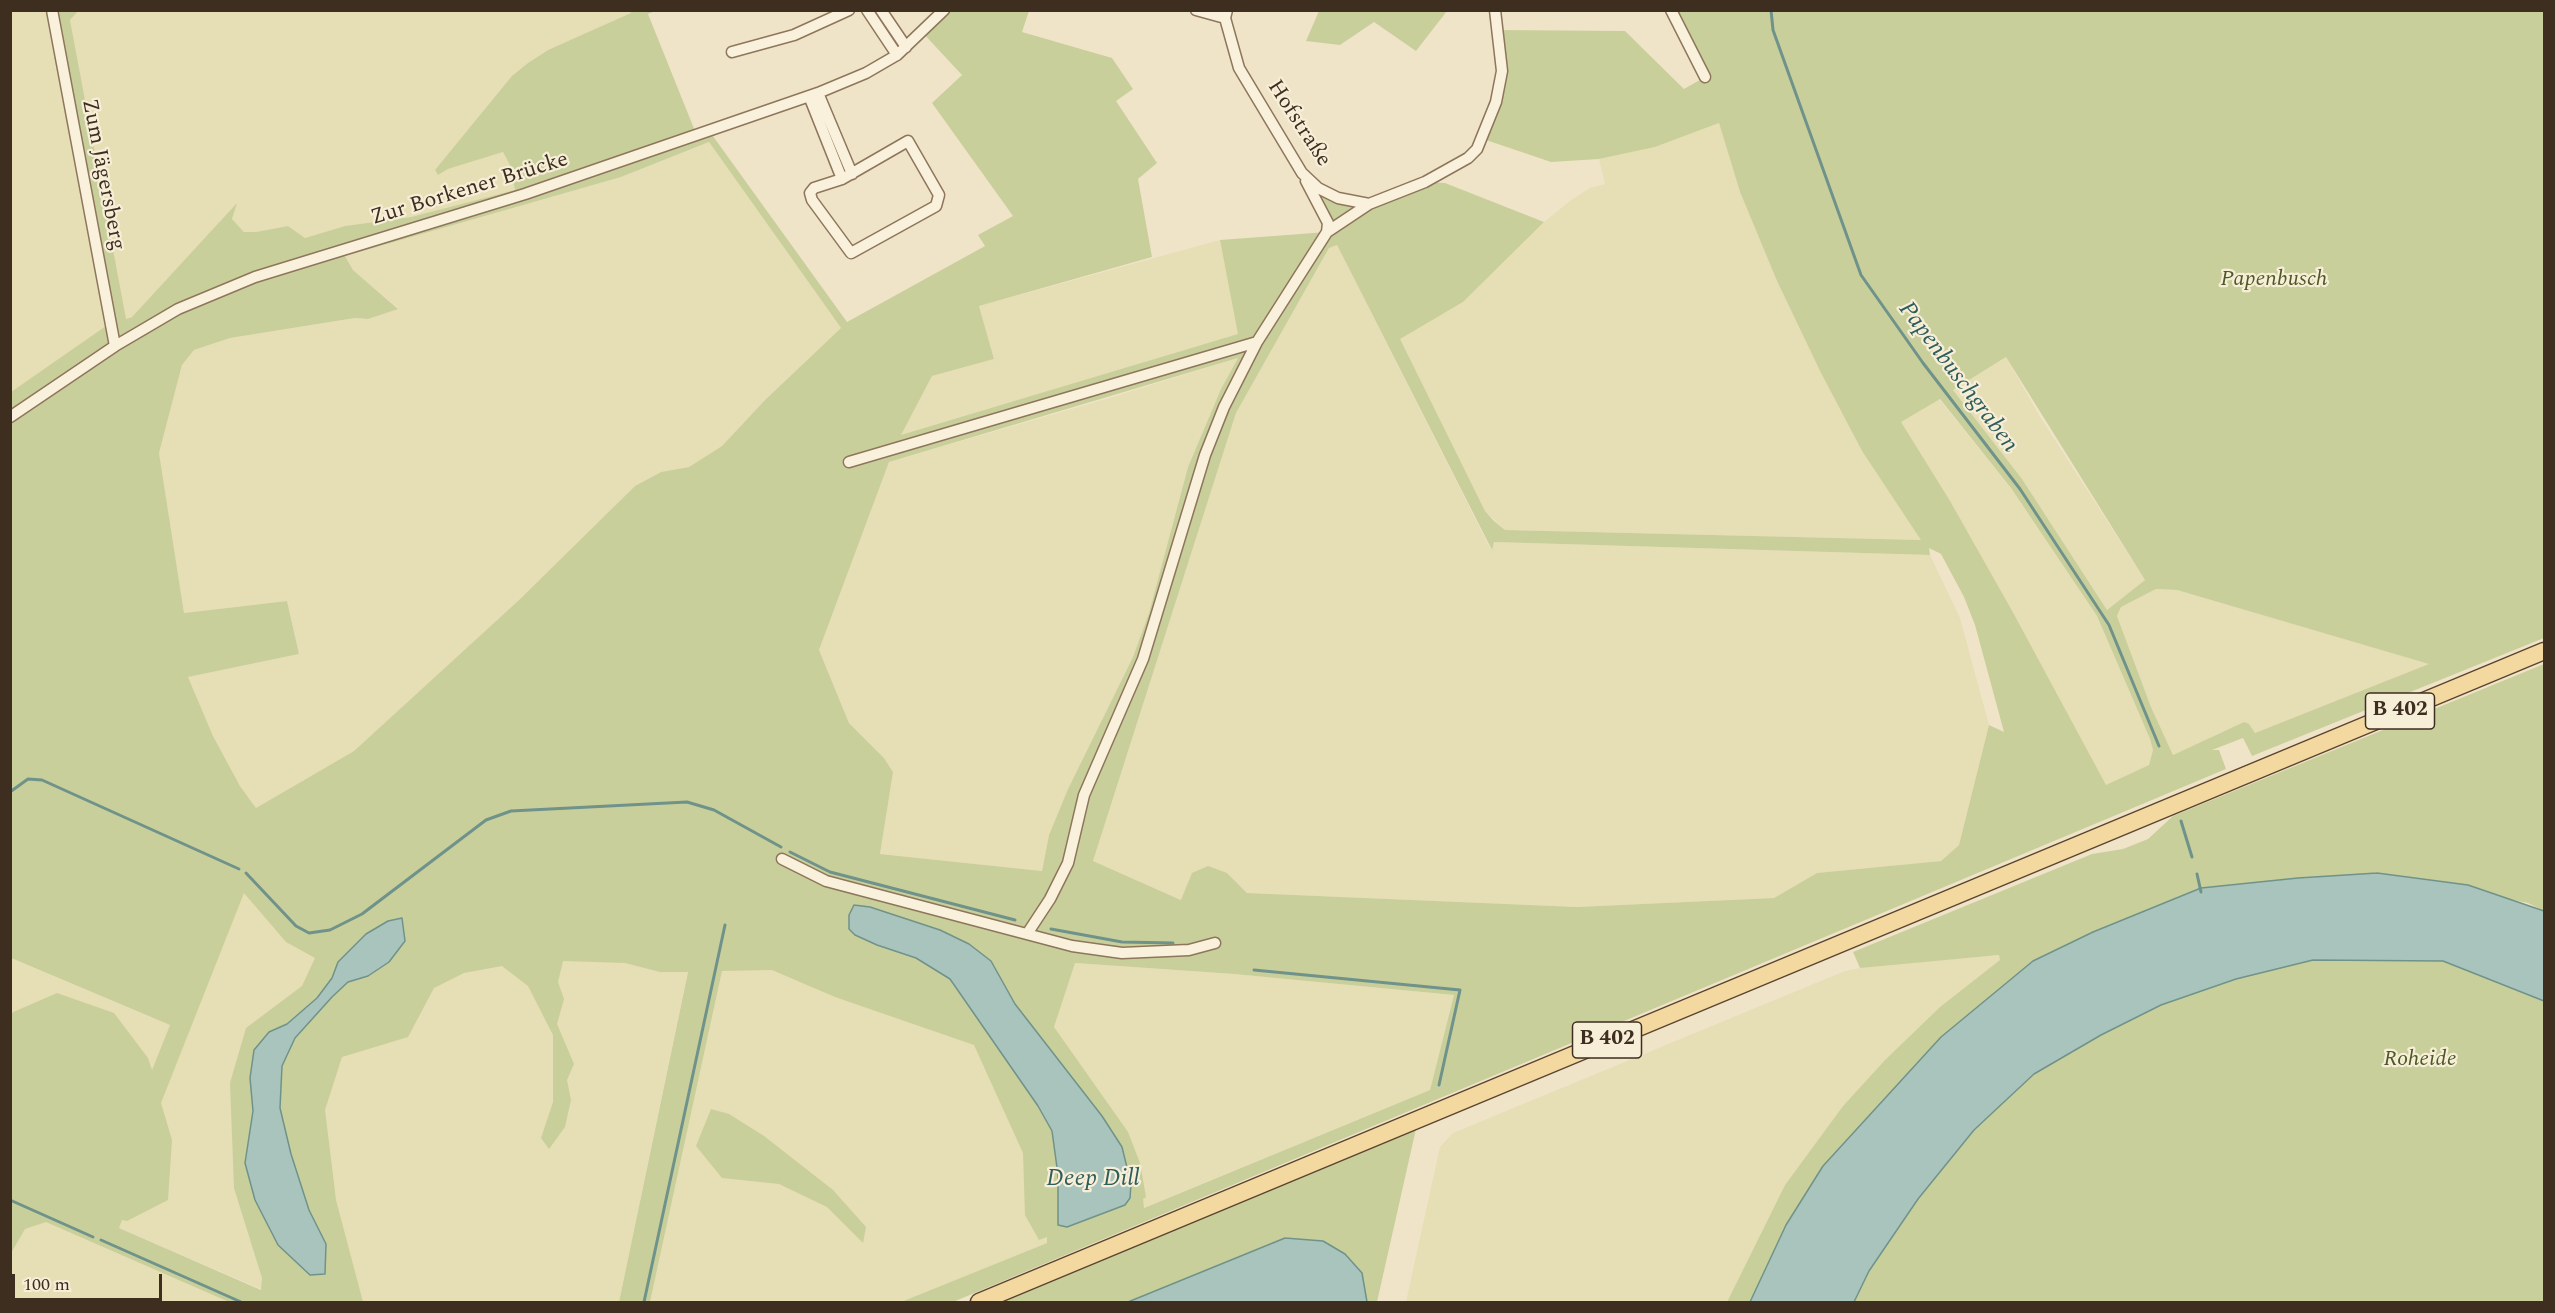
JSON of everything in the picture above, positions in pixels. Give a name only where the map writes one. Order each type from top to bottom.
[{"type":"main road","name":"B 402","points":[[979,1302],[2544,651]]},
{"type":"street","name":"Zum Jägersberg","points":[[52,10],[115,346]]},
{"type":"street","points":[[732,52],[794,35],[849,10]]},
{"type":"street","points":[[867,10],[897,55]]},
{"type":"street","points":[[881,10],[906,47]]},
{"type":"street","name":"Zur Borkener Brücke","points":[[10,417],[115,346],[178,309],[255,277],[525,194],[813,94],[866,73],[897,55],[944,10]]},
{"type":"street","name":"Hofstraße","points":[[1196,10],[1226,14],[1239,68],[1302,173],[1318,188],[1338,198],[1369,204]]},
{"type":"street","points":[[1027,934],[1050,899],[1068,863],[1084,795],[1143,659],[1205,455],[1224,407],[1257,342],[1327,232],[1369,204],[1425,182],[1468,158],[1477,149],[1496,102],[1502,71],[1495,10]]},
{"type":"street","points":[[1671,10],[1705,77]]},
{"type":"street","points":[[813,94],[847,176]]},
{"type":"street","points":[[908,141],[940,199],[936,206],[851,252],[812,200],[810,193],[814,188],[847,176],[908,141]]},
{"type":"street","points":[[1302,173],[1328,223],[1327,232]]},
{"type":"street","points":[[849,462],[1257,342]]},
{"type":"street","points":[[782,859],[826,881],[1072,946],[1122,952],[1189,950],[1215,943]]},
{"type":"shaded area","points":[[78,10],[630,10],[632,13],[548,50],[528,63],[435,170],[438,175],[448,169],[503,152],[510,164],[515,190],[411,217],[345,226],[305,238],[288,226],[244,232],[232,219],[236,205],[132,317],[125,319],[70,20]]},
{"type":"shaded area","points":[[11,11],[46,11],[106,327],[11,392]]},
{"type":"shaded area","points":[[1719,123],[1740,192],[1777,281],[1820,371],[1862,451],[1922,540],[1505,530],[1485,511],[1399,339],[1463,302],[1544,222],[1590,188],[1605,184],[1599,159],[1655,147]]},
{"type":"shaded area","points":[[709,142],[841,328],[765,400],[722,446],[689,467],[661,472],[635,486],[519,600],[354,751],[256,808],[240,786],[213,736],[188,677],[299,654],[287,601],[184,613],[159,453],[182,365],[194,350],[230,338],[355,318],[368,319],[398,308],[353,270],[345,256],[621,177]]},
{"type":"shaded area","points":[[1220,240],[1239,334],[900,436],[932,376],[994,359],[979,306]]},
{"type":"shaded area","points":[[1337,245],[1491,550],[1494,542],[1930,555],[1960,618],[1989,725],[1959,845],[1941,861],[1817,873],[1774,898],[1577,907],[1247,893],[1227,873],[1192,873],[1182,900],[1093,861],[1236,413],[1329,248]]},
{"type":"shaded area","points":[[2006,357],[2039,415],[2145,580],[2107,610],[2022,479],[1953,390]]},
{"type":"shaded area","points":[[1238,358],[1221,389],[1188,467],[1149,613],[1133,657],[1068,789],[1049,835],[1042,871],[880,854],[893,772],[884,758],[849,723],[819,650],[889,462]]},
{"type":"shaded area","points":[[1939,399],[2011,488],[2097,616],[2150,739],[2153,750],[2149,765],[2106,786],[2015,616],[1900,422]]},
{"type":"shaded area","points":[[2156,589],[2177,590],[2430,664],[2255,733],[2244,722],[2173,755],[2151,707],[2117,616],[2121,607]]},
{"type":"shaded area","points":[[244,892],[321,961],[291,1302],[119,1228],[156,1115]]},
{"type":"shaded area","points":[[732,924],[951,998],[1047,1168],[1047,1243],[901,1302],[650,1302]]},
{"type":"shaded area","points":[[697,927],[619,1302],[347,1302],[291,1095],[400,974]]},
{"type":"shaded area","points":[[2000,955],[2000,961],[1940,1007],[1885,1060],[1843,1106],[1785,1185],[1727,1302],[1406,1302],[1440,1147],[1453,1133],[1845,971],[1871,966]]},
{"type":"shaded area","points":[[10,958],[170,1025],[94,1217],[11,1181]]},
{"type":"shaded area","points":[[1074,963],[1234,974],[1454,995],[1430,1090],[1143,1208],[1142,1181],[1086,1078],[1054,1027]]},
{"type":"shaded area","points":[[10,1206],[95,1243],[229,1302],[11,1302]]},
{"type":"green space","name":"Papenbusch","points":[[657,10],[648,14],[697,136],[710,132],[847,322],[985,246],[978,235],[1013,216],[932,103],[962,75],[922,32],[944,11],[1029,11],[1022,32],[1112,58],[1133,89],[1116,101],[1157,163],[1138,179],[1152,257],[979,306],[994,359],[932,376],[901,435],[1238,334],[1220,240],[1327,232],[1302,173],[1318,188],[1368,204],[1425,182],[1445,183],[1544,222],[1463,302],[1400,339],[1485,511],[1505,530],[1921,540],[1862,451],[1820,371],[1777,281],[1740,192],[1719,123],[1655,147],[1599,159],[1551,162],[1483,139],[1496,102],[1499,30],[1625,31],[1684,89],[1705,77],[1671,11],[2544,11],[2544,638],[2252,756],[2243,738],[2212,750],[2219,750],[2226,769],[953,1302],[901,1302],[1047,1243],[1047,1237],[1039,1240],[1025,1215],[1023,1153],[974,1045],[835,997],[772,970],[722,971],[650,1302],[619,1302],[688,972],[660,972],[625,963],[563,961],[558,982],[564,999],[557,1024],[574,1064],[567,1080],[571,1100],[565,1127],[549,1149],[541,1138],[553,1102],[553,1035],[528,986],[502,966],[464,973],[434,988],[408,1037],[342,1057],[325,1110],[336,1200],[363,1302],[229,1302],[46,1222],[25,1229],[11,1253],[11,1013],[57,993],[114,1013],[148,1058],[152,1070],[170,1025],[11,958],[11,392],[106,326],[46,11],[78,11],[70,20],[126,319],[132,317],[237,203],[232,219],[244,232],[288,226],[305,238],[345,226],[411,217],[515,190],[510,165],[503,152],[448,169],[438,175],[435,170],[512,76],[548,50],[631,13],[630,11]],"holes":[[[709,142],[841,328],[765,400],[722,446],[689,467],[661,472],[635,486],[519,600],[354,751],[256,808],[240,786],[213,736],[188,677],[299,654],[287,601],[184,613],[159,453],[182,365],[194,350],[230,338],[355,318],[368,319],[398,309],[353,270],[345,256],[621,177]],[[1337,245],[1492,550],[1494,542],[1930,555],[1929,548],[1941,554],[1964,597],[1975,625],[2004,732],[1989,725],[1959,845],[1941,861],[1817,873],[1774,898],[1577,907],[1247,893],[1227,873],[1208,866],[1192,873],[1181,900],[1093,861],[1236,413],[1329,248]],[[2006,357],[2145,580],[2107,610],[2022,479],[1953,390]],[[1238,358],[1221,389],[1188,467],[1149,613],[1133,657],[1068,789],[1049,835],[1042,871],[880,854],[893,772],[884,758],[849,723],[819,650],[889,462]],[[1940,399],[2011,488],[2097,616],[2150,739],[2153,750],[2149,765],[2106,785],[1950,501],[1901,422]],[[2156,589],[2177,590],[2429,664],[2255,733],[2249,724],[2244,722],[2173,755],[2151,707],[2117,616],[2121,607]],[[244,893],[286,942],[315,958],[302,986],[246,1028],[230,1083],[234,1188],[262,1278],[261,1290],[119,1228],[122,1220],[127,1221],[168,1200],[172,1140],[161,1103]],[[1075,963],[1234,974],[1454,995],[1430,1090],[1144,1208],[1143,1199],[1146,1197],[1140,1163],[1128,1132],[1054,1027]]]},
{"type":"green space","points":[[1319,10],[1447,11],[1416,51],[1374,22],[1340,45],[1306,41]]},
{"type":"green space","points":[[2544,664],[2544,911],[2528,903],[2377,873],[2201,888],[1786,1225],[1750,1302],[1727,1302],[1785,1185],[1843,1106],[1885,1060],[1940,1007],[2000,960],[1999,955],[1860,968],[1853,952],[2092,854],[2123,849],[2148,839],[2173,816]]},
{"type":"green space","name":"Roheide","points":[[2313,960],[2443,961],[2544,1001],[2544,1302],[1854,1302],[1869,1271],[1918,1199],[1974,1130],[2034,1074],[2101,1035],[2161,1005],[2236,979]]},
{"type":"green space","points":[[711,1109],[729,1114],[764,1136],[833,1190],[866,1227],[863,1243],[827,1207],[779,1184],[722,1178],[696,1146]]},
{"type":"green space","points":[[1418,1120],[1377,1302],[978,1302]]},
{"type":"water","points":[[2377,873],[2468,885],[2544,911],[2544,1001],[2443,961],[2313,960],[2236,979],[2161,1005],[2101,1035],[2034,1074],[1974,1130],[1918,1199],[1869,1271],[1854,1302],[1750,1302],[1786,1225],[1823,1166],[1941,1037],[2033,961],[2093,932],[2201,888]]},
{"type":"water","name":"Deep Dill","points":[[854,905],[870,907],[940,930],[969,944],[991,961],[1015,1004],[1102,1116],[1122,1147],[1131,1184],[1130,1198],[1125,1205],[1067,1227],[1058,1225],[1058,1175],[1052,1131],[1038,1106],[950,979],[916,958],[855,935],[849,929],[849,915]]},
{"type":"water","points":[[402,918],[405,941],[389,962],[368,976],[348,982],[332,997],[295,1038],[282,1066],[280,1108],[291,1154],[309,1210],[326,1244],[325,1274],[310,1275],[278,1245],[255,1200],[245,1163],[253,1111],[250,1078],[254,1050],[269,1032],[287,1024],[317,998],[332,978],[338,962],[366,934],[388,921]]},
{"type":"water","points":[[1285,1238],[1323,1241],[1345,1254],[1362,1273],[1367,1302],[1128,1302]]},
{"type":"waterway","name":"Papenbuschgraben","points":[[1771,10],[1773,30],[1861,275],[1923,363],[2020,489],[2109,625],[2159,746]]},
{"type":"waterway","points":[[10,792],[28,779],[42,780],[239,869]]},
{"type":"waterway","points":[[246,873],[296,926],[309,933],[330,930],[362,914],[486,820],[511,811],[687,802],[714,810],[781,847]]},
{"type":"waterway","name":"Papenbuschgraben","points":[[2181,821],[2192,857]]},
{"type":"waterway","points":[[790,852],[830,872],[1015,920]]},
{"type":"waterway","name":"Papenbuschgraben","points":[[2197,874],[2201,892]]},
{"type":"waterway","points":[[644,1302],[725,925]]},
{"type":"waterway","points":[[1051,929],[1122,942],[1173,943]]},
{"type":"waterway","points":[[1254,970],[1460,990],[1439,1085]]},
{"type":"waterway","points":[[10,1200],[93,1237]]},
{"type":"waterway","points":[[101,1240],[241,1302]]}]
